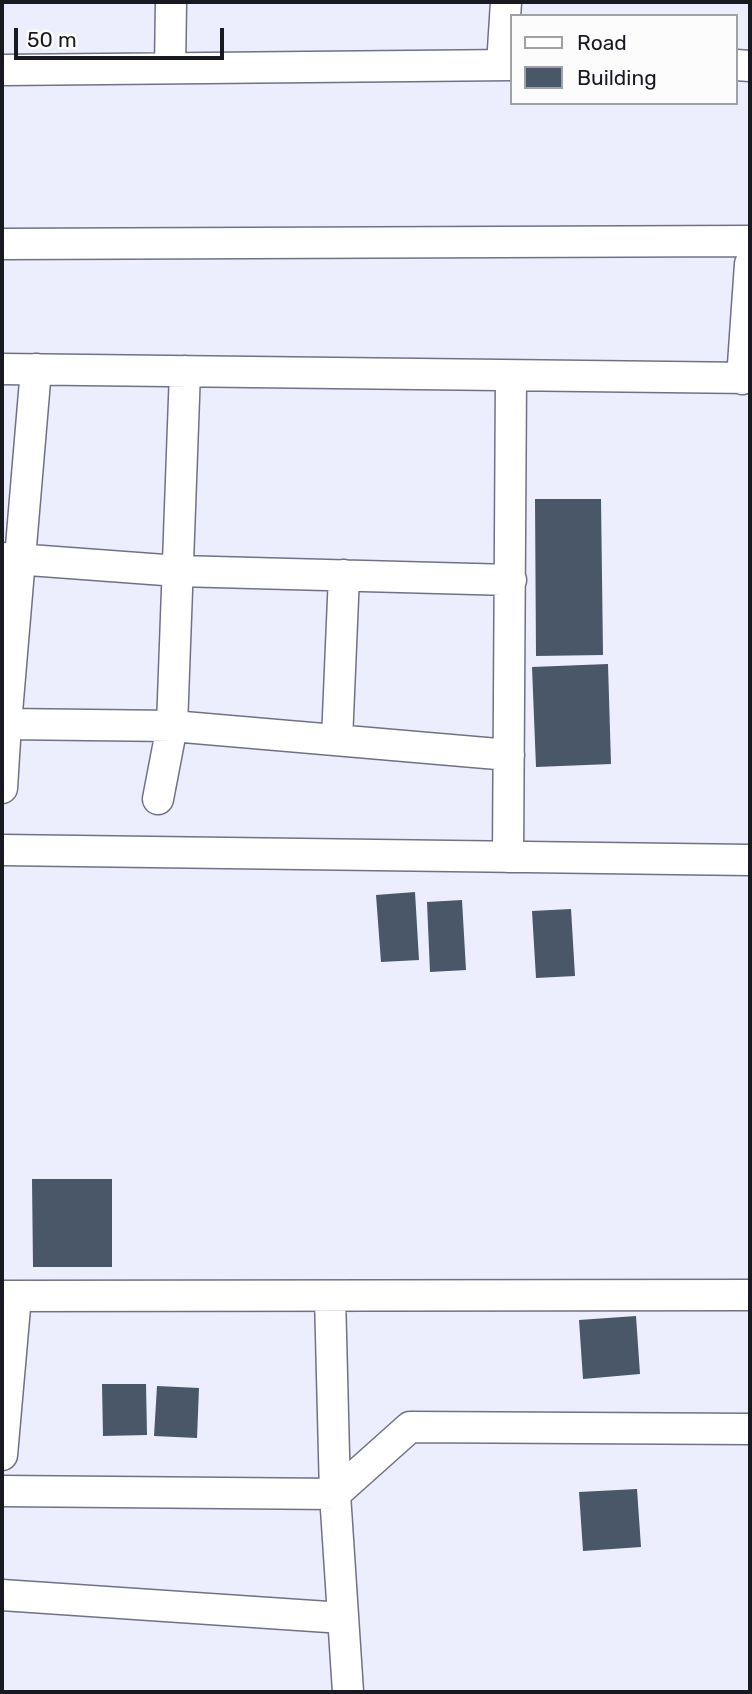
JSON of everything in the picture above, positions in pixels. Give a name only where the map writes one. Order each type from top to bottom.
[{"type":"street","points":[[170,68],[171,2]]},
{"type":"street","points":[[2,70],[507,65],[506,2]]},
{"type":"street","points":[[2,244],[750,241]]},
{"type":"street","points":[[2,369],[746,379],[750,264]]},
{"type":"street","points":[[2,788],[11,558],[36,369]]},
{"type":"street","points":[[158,799],[172,726],[185,372]]},
{"type":"street","points":[[508,856],[511,376]]},
{"type":"street","points":[[11,558],[178,570],[510,580]]},
{"type":"street","points":[[337,740],[344,575]]},
{"type":"street","points":[[6,724],[172,726],[509,755]]},
{"type":"street","points":[[2,850],[750,860]]},
{"type":"street","points":[[2,1455],[9,1296],[750,1295]]},
{"type":"street","points":[[330,1296],[335,1494],[348,1692]]},
{"type":"street","points":[[2,1491],[335,1494],[410,1427],[750,1429]]},
{"type":"street","points":[[2,1595],[343,1618]]},
{"type":"building","points":[[535,499],[601,499],[603,655],[536,656]]},
{"type":"building","points":[[608,664],[611,764],[536,767],[532,667]]},
{"type":"building","points":[[415,892],[419,960],[381,962],[376,895]]},
{"type":"building","points":[[462,900],[466,970],[430,972],[427,902]]},
{"type":"building","points":[[571,909],[575,976],[536,978],[532,911]]},
{"type":"building","points":[[32,1179],[112,1179],[112,1267],[33,1267]]},
{"type":"building","points":[[636,1316],[640,1374],[583,1379],[579,1320]]},
{"type":"building","points":[[102,1384],[146,1384],[147,1435],[103,1436]]},
{"type":"building","points":[[157,1386],[199,1388],[197,1438],[154,1436]]},
{"type":"building","points":[[637,1489],[641,1547],[583,1551],[579,1492]]}]
